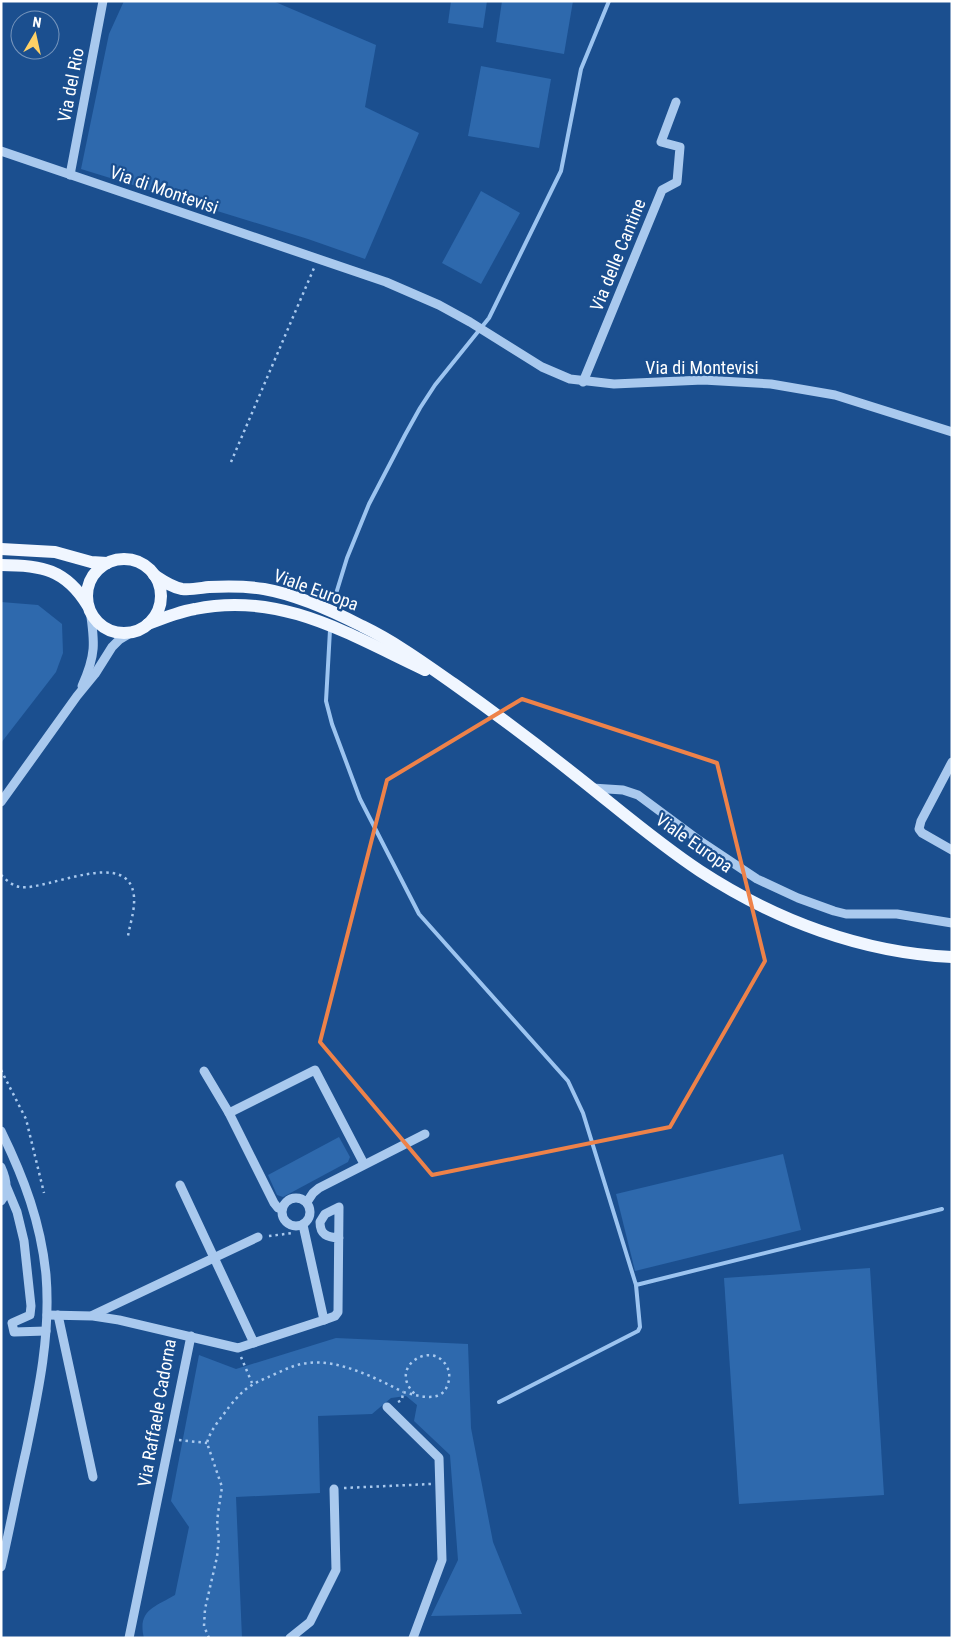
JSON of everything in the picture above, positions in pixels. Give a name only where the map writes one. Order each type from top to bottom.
[{"type":"main road","name":"Viale Europa","points":[[1,549],[55,552],[91,562],[136,561],[168,584],[180,588],[250,587],[278,592],[305,601],[362,626],[420,659],[502,718],[699,871],[746,898],[773,912],[826,933],[872,946],[952,957]]},
{"type":"main road","points":[[89,608],[87,594],[90,582],[97,571],[107,563]]},
{"type":"main road","points":[[1,565],[36,567],[55,572],[79,591],[98,622],[111,630],[119,632],[134,631]]},
{"type":"main road","points":[[148,624],[160,604],[160,589],[154,575]]},
{"type":"main road","name":"Viale Europa","points":[[134,631],[182,612],[213,606],[246,604],[281,609],[306,616],[342,631],[452,683]]},
{"type":"street","name":"Via del Rio","points":[[70,175],[103,1]]},
{"type":"street","name":"Via delle Cantine","points":[[583,382],[662,190],[677,182],[680,148],[661,142],[676,102]]},
{"type":"street","name":"Via di Montevisi","points":[[1,151],[386,282],[439,305],[489,333],[542,367],[563,377],[583,382],[614,384],[724,380],[771,384],[835,395],[952,432]]},
{"type":"street","points":[[77,696],[90,668],[94,651],[93,628],[89,608]]},
{"type":"street","points":[[1,802],[92,678],[115,643],[134,631]]},
{"type":"street","points":[[952,762],[921,821],[920,829],[922,833],[952,850]]},
{"type":"street","points":[[592,788],[623,790],[634,793],[700,841],[757,879],[807,901],[846,914],[897,914],[952,923]]},
{"type":"street","points":[[229,1113],[315,1070],[364,1164]]},
{"type":"street","points":[[204,1071],[229,1113],[274,1203],[278,1208],[282,1209]]},
{"type":"street","points":[[1,1131],[28,1191],[39,1232],[46,1276],[47,1315],[45,1350],[36,1402],[1,1567]]},
{"type":"street","points":[[308,1202],[313,1193],[319,1188],[425,1134]]},
{"type":"street","points":[[1,1167],[17,1212],[24,1241],[31,1306],[30,1315],[12,1323],[12,1328],[14,1332],[46,1331]]},
{"type":"street","points":[[180,1186],[254,1343]]},
{"type":"street","points":[[1,1200],[6,1196],[7,1188]]},
{"type":"street","points":[[304,1228],[294,1226],[284,1220],[282,1209],[285,1203],[295,1197],[308,1202],[311,1210],[310,1217],[304,1228],[324,1320]]},
{"type":"street","points":[[92,1316],[258,1237]]},
{"type":"street","points":[[191,1336],[238,1348],[335,1316],[338,1312],[339,1238]]},
{"type":"street","points":[[58,1314],[93,1477]]},
{"type":"street","name":"Via Raffaele Cadorna","points":[[47,1315],[92,1316],[133,1322],[191,1336],[129,1638]]},
{"type":"street","points":[[387,1407],[439,1458],[442,1560],[413,1638]]},
{"type":"street","points":[[290,1638],[310,1622],[336,1570],[334,1489]]},
{"type":"path","points":[[231,462],[317,259]]},
{"type":"path","points":[[1,875],[15,886],[28,888],[92,873],[107,872],[120,875],[130,885],[134,898],[128,936]]},
{"type":"path","points":[[1,883],[6,880]]},
{"type":"path","points":[[1,1070],[26,1119],[44,1193]]},
{"type":"path","points":[[258,1237],[304,1228]]},
{"type":"path","points":[[238,1348],[252,1383]]},
{"type":"path","points":[[209,1638],[204,1626],[205,1609],[216,1557],[217,1526],[222,1486],[207,1443],[215,1427],[241,1392],[252,1383],[291,1366],[309,1362],[347,1367],[402,1392],[417,1396],[433,1397],[442,1393],[447,1388],[449,1374],[447,1367],[442,1361],[434,1356],[416,1358],[409,1364],[406,1370],[409,1389],[417,1396]]},
{"type":"path","points":[[387,1407],[402,1400],[402,1392]]},
{"type":"path","points":[[170,1439],[207,1443]]},
{"type":"path","points":[[334,1489],[440,1484]]},
{"type":"highlighted area","points":[[522,699],[717,763],[765,961],[670,1127],[432,1175],[320,1042],[387,780]]},
{"type":"shaded area","points":[[124,1],[273,1],[376,45],[365,107],[419,133],[365,259],[308,239],[81,169],[109,34]]},
{"type":"shaded area","points":[[451,1],[487,1],[483,28],[448,23]]},
{"type":"shaded area","points":[[502,1],[573,1],[564,54],[496,42]]},
{"type":"shaded area","points":[[481,66],[551,79],[539,148],[468,136]]},
{"type":"shaded area","points":[[481,191],[520,213],[481,284],[442,263]]},
{"type":"shaded area","points":[[1,602],[38,605],[62,624],[63,653],[56,672],[1,743]]},
{"type":"shaded area","points":[[339,1137],[350,1157],[348,1162],[283,1197],[277,1195],[268,1175]]},
{"type":"shaded area","points":[[783,1154],[801,1230],[635,1271],[616,1194]]},
{"type":"shaded area","points":[[870,1268],[884,1495],[739,1504],[724,1278]]},
{"type":"shaded area","points":[[336,1338],[468,1344],[471,1428],[493,1542],[522,1614],[431,1616],[458,1560],[450,1455],[414,1421],[417,1405],[406,1396],[391,1398],[372,1414],[318,1416],[320,1493],[236,1497],[242,1638],[144,1638],[143,1621],[145,1615],[155,1606],[175,1595],[189,1527],[171,1501],[199,1355],[236,1369]]},
{"type":"waterway","points":[[335,597],[347,558],[369,504],[405,435],[435,385],[489,318],[561,171],[581,69],[609,1]]},
{"type":"waterway","points":[[330,630],[326,701],[332,724],[360,799],[419,914],[568,1081],[583,1113],[636,1285],[942,1209]]},
{"type":"waterway","points":[[499,1402],[638,1331],[640,1327],[636,1285]]}]
